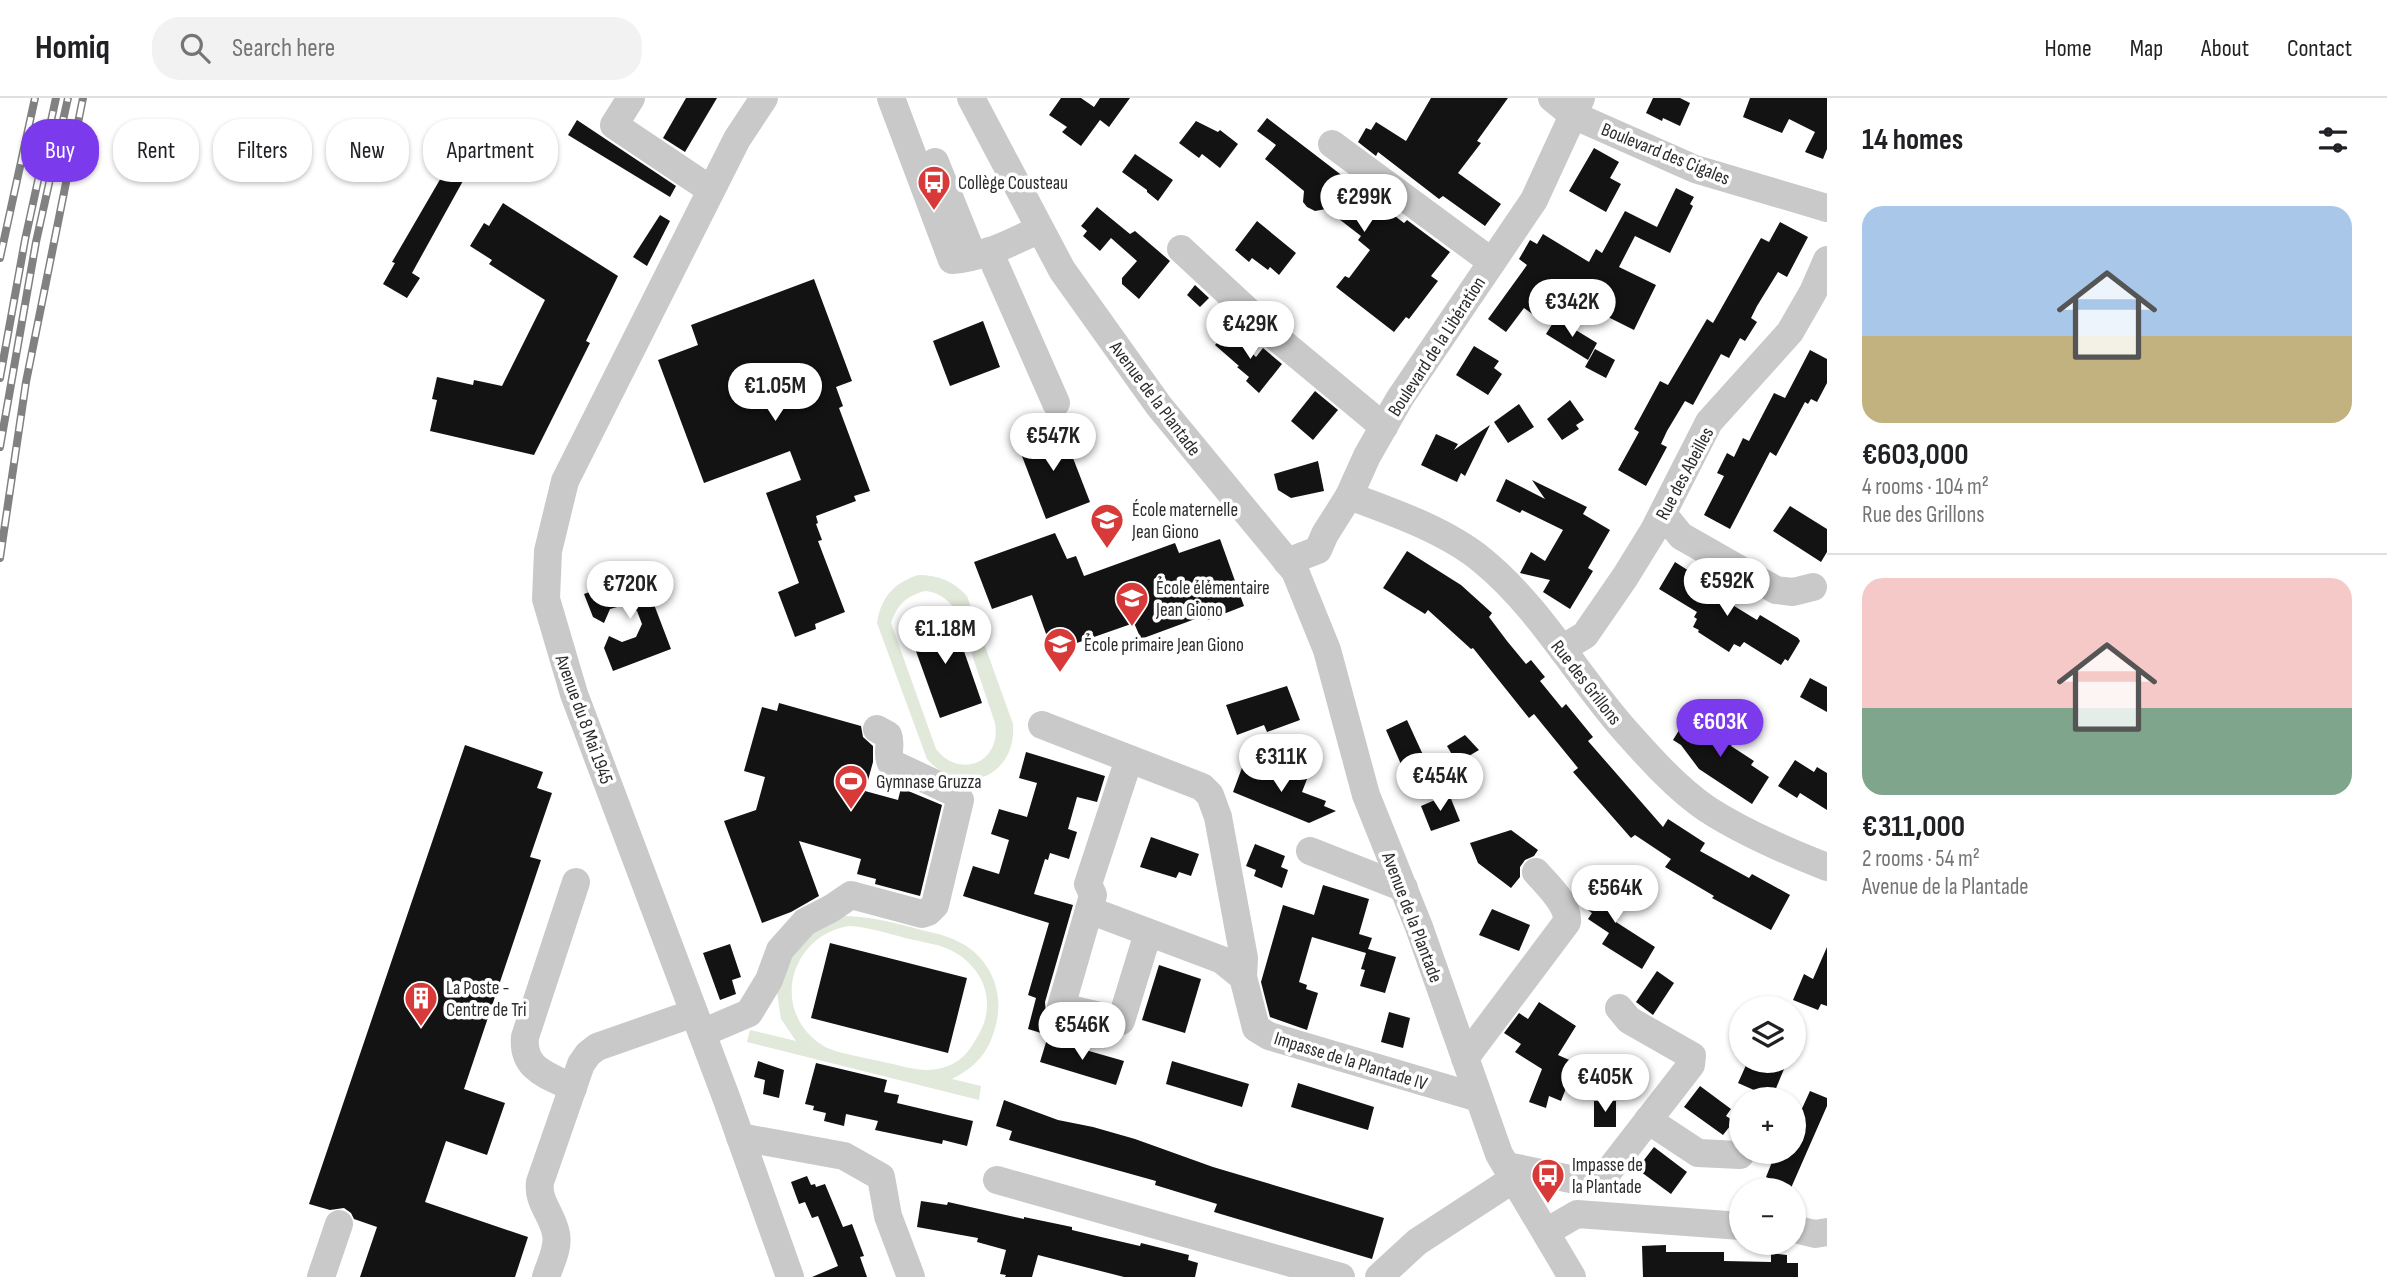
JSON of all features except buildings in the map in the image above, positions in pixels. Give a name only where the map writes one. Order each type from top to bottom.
[{"type":"street","points":[[631,98],[614,125],[711,190]]},
{"type":"street","name":"Avenue du 8 Mai 1945","points":[[764,98],[737,139],[565,481],[548,551],[546,598],[574,694],[790,1277]]},
{"type":"street","points":[[891,98],[951,260],[981,254],[1040,229]]},
{"type":"street","points":[[909,98],[981,254],[1056,403]]},
{"type":"street","name":"Avenue de la Plantade","points":[[971,98],[1062,270],[1159,406],[1295,571],[1327,650],[1366,795],[1404,888],[1499,1154],[1546,1232],[1562,1271]]},
{"type":"street","name":"Boulevard des Cigales","points":[[1569,104],[1695,169],[1827,208]]},
{"type":"street","name":"Boulevard de la Libération","points":[[1287,562],[1318,550],[1400,398],[1534,200],[1569,104]]},
{"type":"street","points":[[1332,144],[1492,262]]},
{"type":"street","points":[[1181,250],[1278,339],[1384,427]]},
{"type":"street","name":"Rue des Abeilles","points":[[1562,649],[1585,635],[1625,577],[1662,514],[1709,422],[1790,332],[1814,292],[1827,260]]},
{"type":"street","name":"Rue des Grillons","points":[[1349,496],[1409,518],[1482,560],[1518,596],[1622,727],[1666,774],[1706,808],[1758,837],[1827,867]]},
{"type":"street","points":[[1662,514],[1681,536],[1776,590],[1793,592],[1813,587]]},
{"type":"street","points":[[1042,725],[1129,759],[1088,884],[1093,895],[1061,1007],[1121,1021],[1148,933]]},
{"type":"street","points":[[546,1277],[557,1235],[539,1190],[581,1063],[597,1047],[749,1013],[769,980],[780,950],[805,922],[832,908],[850,894],[922,914],[929,912],[935,905],[960,800],[955,793],[891,763],[888,757],[891,741],[888,734],[877,729]]},
{"type":"street","name":"Impasse de la Plantade IV","points":[[1129,759],[1202,787],[1210,795],[1217,817],[1244,958],[1243,976],[1256,1028],[1269,1036],[1479,1098]]},
{"type":"street","points":[[1310,851],[1404,888]]},
{"type":"street","points":[[1465,1058],[1567,922],[1568,913],[1564,906],[1536,872]]},
{"type":"street","points":[[573,1088],[533,1068],[524,1050],[525,1038],[576,882]]},
{"type":"street","points":[[1089,910],[1222,960],[1243,976]]},
{"type":"street","points":[[1379,1277],[1418,1242],[1511,1172],[1585,1182],[1604,1177],[1691,1065],[1692,1056],[1629,1020],[1619,1008]]},
{"type":"street","points":[[1648,1120],[1698,1153],[1729,1155]]},
{"type":"street","points":[[740,1137],[844,1156],[881,1177],[888,1216],[911,1277]]},
{"type":"street","points":[[997,1180],[1341,1277]]},
{"type":"street","points":[[1546,1232],[1577,1214],[1729,1225]]},
{"type":"street","points":[[321,1277],[339,1224]]},
{"type":"street","points":[[1806,1232],[1826,1239]]},
{"type":"green space","points":[[918,575],[933,576],[951,583],[967,596],[1013,724],[1012,742],[1006,757],[997,769],[985,776],[956,778],[941,771],[927,759],[877,623],[885,598],[890,592],[902,582]],"holes":[[[926,591],[944,598],[958,613],[995,723],[992,748],[986,757],[967,765],[956,764],[936,749],[891,623],[896,611],[908,598]]]},
{"type":"green space","points":[[841,916],[860,917],[946,936],[978,955],[992,976],[998,1015],[992,1037],[984,1052],[967,1070],[952,1079],[981,1086],[979,1100],[747,1042],[750,1030],[796,1041],[781,1019],[777,992],[797,941]],"holes":[[[848,926],[944,947],[974,968],[987,997],[985,1019],[971,1048],[957,1061],[938,1069],[909,1068],[835,1051],[822,1045],[806,1031],[796,1014],[792,995],[793,977],[800,960],[812,944],[828,933]]]},
{"type":"railway","points":[[0,258],[35,98]]},
{"type":"railway","points":[[0,378],[25,240],[56,98]]},
{"type":"railway","points":[[0,447],[36,242],[68,98]]},
{"type":"railway","points":[[0,558],[26,382],[83,98]]},
{"type":"place","name":"Collège Cousteau","points":[[934,212]]},
{"type":"place","name":"École maternelle Jean Giono","points":[[1107,550]]},
{"type":"place","name":"École élémentaire Jean Giono","points":[[1132,628]]},
{"type":"place","name":"École primaire Jean Giono","points":[[1060,674]]},
{"type":"place","name":"Gymnase Gruzza","points":[[851,811]]},
{"type":"place","name":"La Poste - Centre de Tri","points":[[421,1028]]},
{"type":"place","name":"Impasse de la Plantade","points":[[1548,1205]]}]
